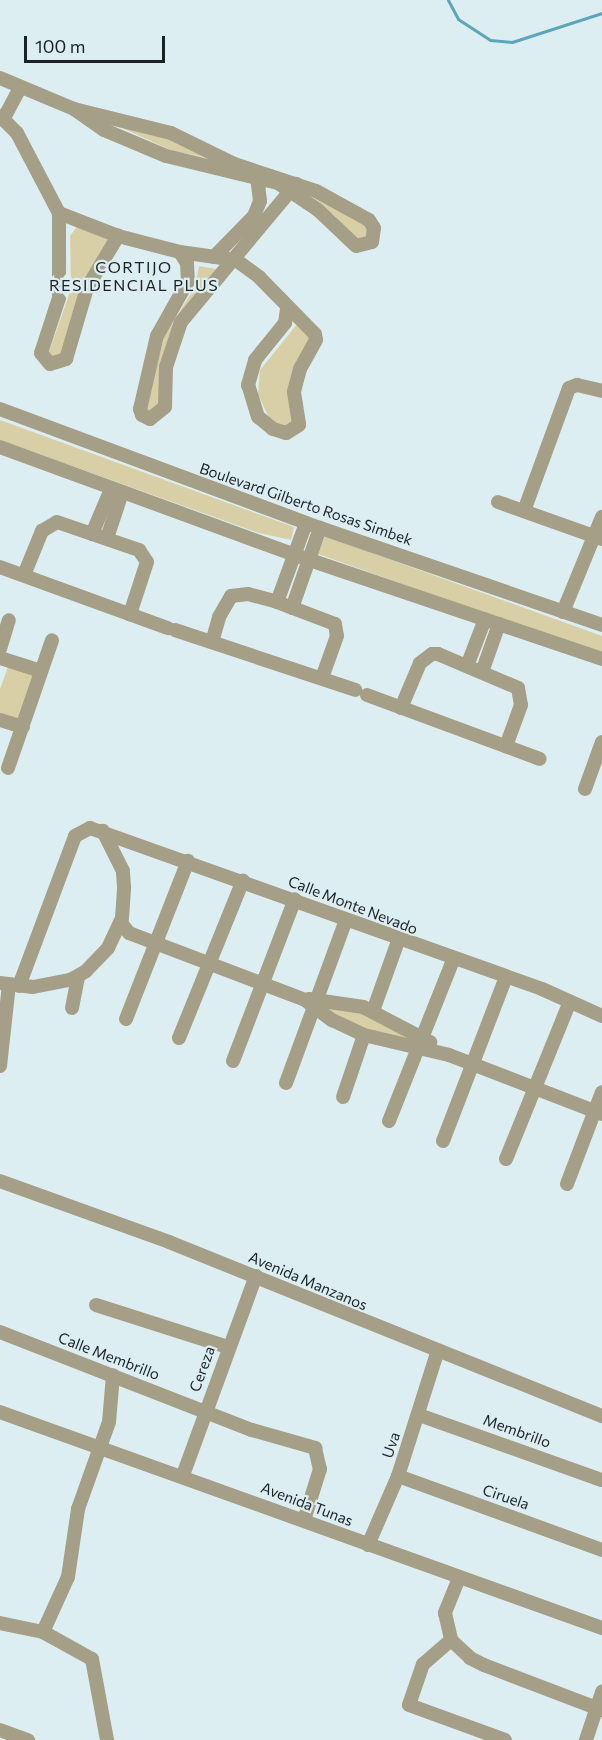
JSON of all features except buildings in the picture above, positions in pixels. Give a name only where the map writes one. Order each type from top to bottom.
[{"type":"street","points":[[0,78],[75,109],[171,133],[234,164],[268,177],[294,188],[369,220],[374,228],[372,242],[356,246],[294,188]]},
{"type":"street","points":[[20,88],[2,117],[39,170],[59,213],[60,290],[41,353],[50,364],[62,364],[66,359],[87,288],[118,236]]},
{"type":"street","points":[[75,109],[104,130],[166,156],[268,177]]},
{"type":"street","points":[[214,257],[254,216],[260,201],[258,184],[268,177]]},
{"type":"street","points":[[180,252],[187,263],[188,281],[156,336],[140,409],[142,416],[150,419],[165,407],[166,367],[181,322],[236,260],[294,188]]},
{"type":"street","points":[[59,213],[118,236],[180,252],[236,260],[259,277],[287,309],[317,337],[296,381],[294,392],[299,425],[286,433],[273,429],[258,417],[248,385],[255,360],[285,323],[287,309]]},
{"type":"street","points":[[524,512],[569,388],[577,385],[602,391]]},
{"type":"street","name":"Boulevard Gilberto Rosas Simbek","points":[[0,410],[306,523],[602,625]]},
{"type":"street","points":[[0,447],[309,560],[602,659]]},
{"type":"street","points":[[92,534],[117,491]]},
{"type":"street","points":[[107,538],[117,491]]},
{"type":"street","points":[[498,502],[600,540]]},
{"type":"street","points":[[567,613],[600,540],[602,517]]},
{"type":"street","points":[[24,575],[42,531],[50,524],[57,522],[107,538],[146,555],[140,591],[130,614]]},
{"type":"street","points":[[277,602],[306,523]]},
{"type":"street","points":[[292,608],[320,528]]},
{"type":"street","points":[[0,567],[172,629],[322,678],[540,759]]},
{"type":"street","points":[[212,642],[219,617],[231,596],[248,594],[277,602],[328,620],[337,629],[322,678]]},
{"type":"street","points":[[467,666],[485,619]]},
{"type":"street","points":[[0,649],[9,620]]},
{"type":"street","points":[[482,672],[499,624]]},
{"type":"street","points":[[8,768],[52,640]]},
{"type":"street","points":[[401,708],[425,657],[438,654],[510,683],[522,694],[506,746]]},
{"type":"street","points":[[0,658],[41,671]]},
{"type":"street","points":[[0,720],[23,728]]},
{"type":"street","points":[[585,789],[602,742]]},
{"type":"street","points":[[0,1066],[9,985],[79,832],[97,830],[123,871]]},
{"type":"street","name":"Calle Monte Nevado","points":[[97,830],[295,899],[398,941],[570,1001],[602,1016]]},
{"type":"street","points":[[9,985],[55,985],[78,977],[99,959],[122,931],[123,871],[134,843]]},
{"type":"street","points":[[126,1019],[188,861]]},
{"type":"street","points":[[179,1038],[243,880]]},
{"type":"street","points":[[232,1061],[295,899]]},
{"type":"street","points":[[286,1083],[311,1002],[346,920]]},
{"type":"street","points":[[122,931],[311,1002],[364,1035],[422,1043]]},
{"type":"street","points":[[373,1011],[398,941]]},
{"type":"street","points":[[389,1122],[453,960]]},
{"type":"street","points":[[72,1008],[78,977]]},
{"type":"street","points":[[443,1141],[506,977]]},
{"type":"street","points":[[506,1159],[570,1001]]},
{"type":"street","points":[[311,1002],[373,1011],[422,1043],[598,1112]]},
{"type":"street","points":[[343,1097],[364,1035]]},
{"type":"street","points":[[567,1184],[598,1112],[602,1092]]},
{"type":"street","name":"Avenida Manzanos","points":[[0,1180],[256,1276],[437,1353],[602,1416]]},
{"type":"street","name":"Cereza","points":[[183,1474],[256,1276]]},
{"type":"street","points":[[96,1305],[228,1347]]},
{"type":"street","name":"Calle Membrillo","points":[[0,1332],[205,1410]]},
{"type":"street","name":"Uva","points":[[368,1545],[398,1476],[437,1353]]},
{"type":"street","points":[[43,1632],[72,1567],[78,1509],[109,1422],[113,1375]]},
{"type":"street","points":[[205,1410],[262,1434],[315,1448],[320,1469],[303,1520]]},
{"type":"street","name":"Avenida Tunas","points":[[0,1412],[183,1474],[368,1545],[602,1628]]},
{"type":"street","name":"Membrillo","points":[[419,1415],[602,1480]]},
{"type":"street","name":"Ciruela","points":[[398,1476],[602,1550]]},
{"type":"street","points":[[459,1578],[445,1613],[451,1640],[470,1658],[599,1709]]},
{"type":"street","points":[[0,1623],[43,1632],[92,1659],[107,1740]]},
{"type":"street","points":[[451,1640],[423,1664],[409,1701],[414,1709],[505,1740]]},
{"type":"street","points":[[586,1740],[599,1709],[602,1692]]},
{"type":"street","points":[[8,1734],[28,1740]]},
{"type":"shaded area","points":[[98,117],[153,130],[213,159],[173,151]]},
{"type":"shaded area","points":[[296,189],[369,227],[370,237],[363,243],[354,238],[333,214]]},
{"type":"shaded area","points":[[78,225],[110,241],[64,357],[54,364],[48,355],[71,289],[70,236]]},
{"type":"shaded area","points":[[199,266],[216,269],[184,312],[162,403],[144,415],[165,335],[195,287]]},
{"type":"shaded area","points":[[298,323],[316,340],[299,367],[297,417],[285,429],[269,418],[258,394],[260,370]]},
{"type":"shaded area","points":[[0,420],[294,527],[291,540],[259,533],[0,440]]},
{"type":"shaded area","points":[[325,536],[602,636],[602,655],[318,554]]},
{"type":"shaded area","points":[[9,664],[37,675],[20,722],[0,714],[0,689]]},
{"type":"shaded area","points":[[321,1007],[355,1010],[421,1044],[345,1024]]},
{"type":"waterway","points":[[448,0],[458,19],[490,40],[512,42],[602,13]]},
{"type":"district","name":"CORTIJO RESIDENCIAL PLUS","points":[[134,276]]}]
